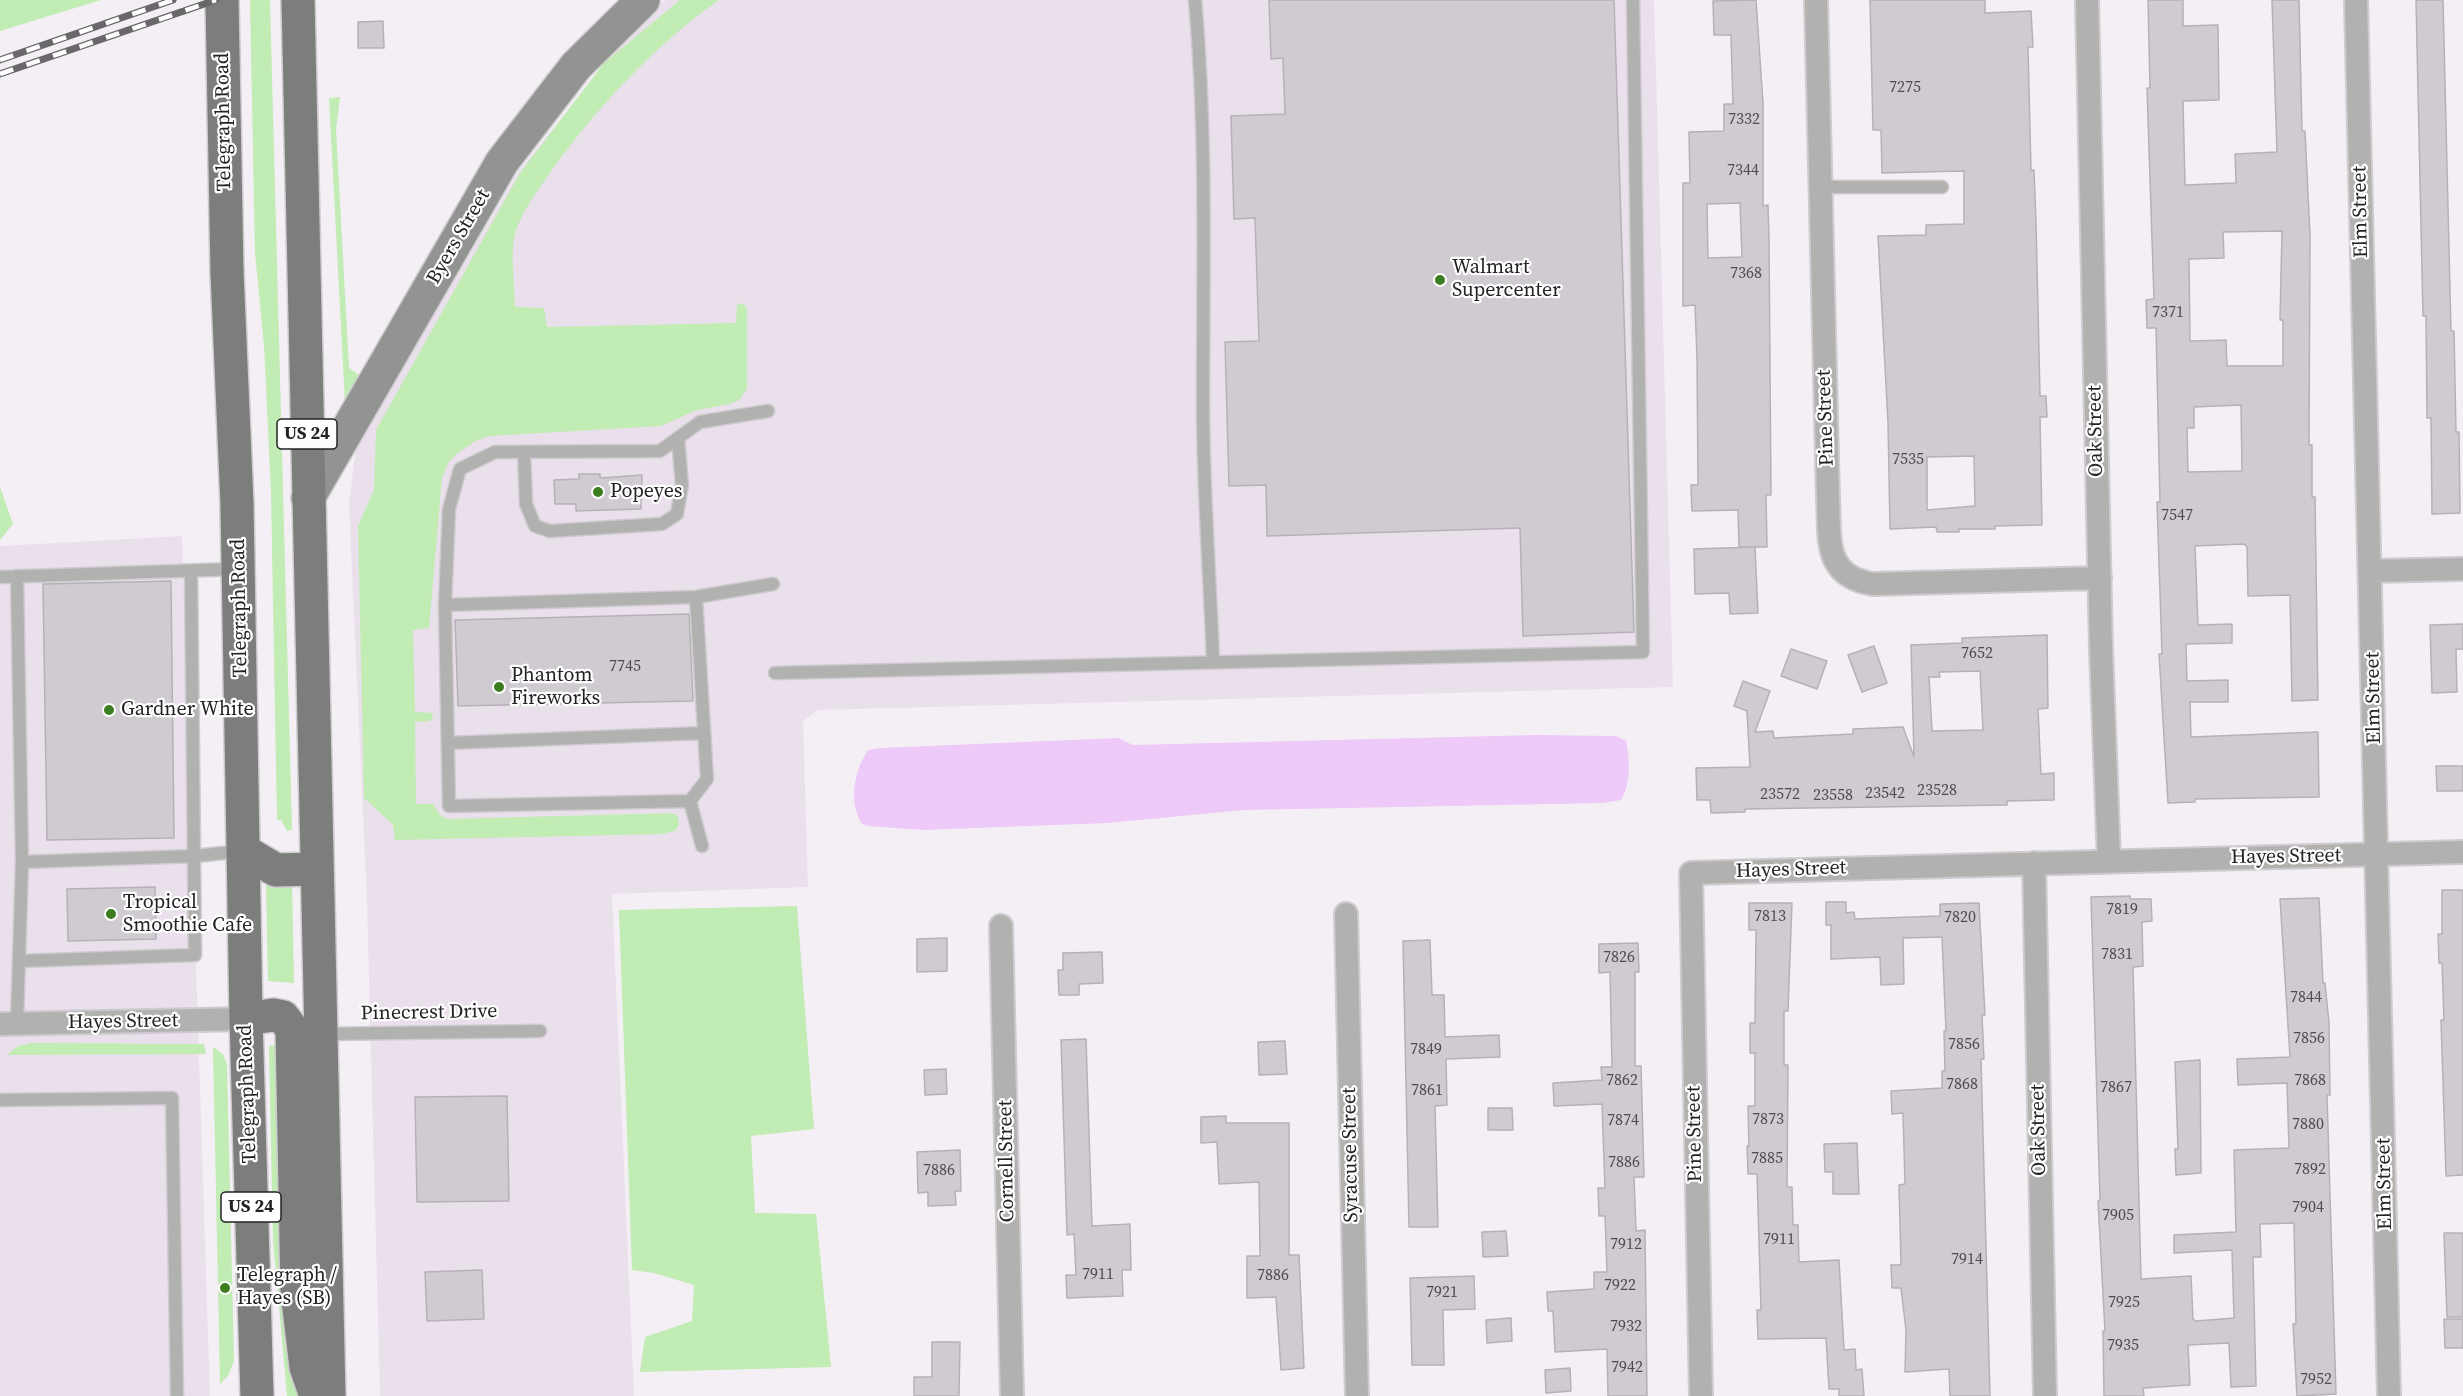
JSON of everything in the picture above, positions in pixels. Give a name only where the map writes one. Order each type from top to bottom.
[{"type":"main road","name":"Telegraph Road","points":[[222,0],[227,272],[238,569],[246,1019],[257,1396]]},
{"type":"main road","name":"US 24","points":[[298,0],[319,1034],[329,1396]]},
{"type":"main road","points":[[244,851],[276,870],[316,869]]},
{"type":"main road","points":[[246,1019],[273,1015],[283,1017],[292,1029],[297,1291],[306,1367],[316,1396]]},
{"type":"main road","points":[[254,1316],[274,1366],[278,1396]]},
{"type":"street","name":"Byers Street","points":[[308,498],[502,162],[576,66],[643,0]]},
{"type":"street","name":"Pine Street","points":[[1816,0],[1819,187],[1830,539],[1833,558],[1838,567],[1857,581],[1873,584],[2100,578]]},
{"type":"street","name":"Oak Street","points":[[2087,0],[2109,861]]},
{"type":"street","name":"Elm Street","points":[[2356,0],[2378,854],[2389,1396]]},
{"type":"street","points":[[2370,571],[2463,569]]},
{"type":"street","name":"Hayes Street","points":[[1691,873],[2463,852]]},
{"type":"street","name":"Oak Street","points":[[2034,863],[2045,1396]]},
{"type":"street","name":"Pine Street","points":[[1691,873],[1701,1396]]},
{"type":"street","name":"Syracuse Street","points":[[1346,914],[1357,1396]]},
{"type":"street","name":"Cornell Street","points":[[1001,926],[1012,1396]]},
{"type":"street","name":"Hayes Street","points":[[9,1024],[246,1019]]},
{"type":"lane","points":[[1195,0],[1202,79],[1206,336],[1203,404],[1213,662]]},
{"type":"lane","points":[[775,673],[1643,652],[1633,0]]},
{"type":"lane","points":[[1819,187],[1941,187]]},
{"type":"lane","points":[[690,801],[449,806],[445,604],[449,509],[460,469],[495,453],[660,451],[700,422],[768,411]]},
{"type":"lane","points":[[524,453],[526,504],[535,526],[550,531],[662,524],[677,514],[682,485],[678,438]]},
{"type":"lane","points":[[0,577],[238,569]]},
{"type":"lane","points":[[20,962],[195,955],[191,571]]},
{"type":"lane","points":[[9,1024],[20,962],[17,576]]},
{"type":"lane","points":[[445,604],[696,597],[773,584]]},
{"type":"lane","points":[[690,801],[707,779],[696,597]]},
{"type":"lane","points":[[448,743],[704,734]]},
{"type":"lane","points":[[690,801],[702,846]]},
{"type":"lane","points":[[21,862],[195,856],[244,851]]},
{"type":"lane","name":"Pinecrest Drive","points":[[319,1034],[540,1030]]},
{"type":"lane","points":[[0,1100],[172,1098],[177,1396]]},
{"type":"shaded area","points":[[666,0],[1654,0],[1673,687],[818,710],[803,721],[808,887],[612,894],[634,1396],[380,1396],[367,902],[349,504],[356,448],[519,171],[648,12]]},
{"type":"shaded area","points":[[182,536],[210,1396],[0,1396],[0,546]]},
{"type":"shaded area","points":[[1536,735],[1616,736],[1626,741],[1629,771],[1627,787],[1621,800],[1603,803],[1244,810],[1108,823],[922,830],[862,824],[854,796],[856,777],[863,758],[868,750],[881,748],[1118,738],[1133,745]]},
{"type":"green space","points":[[0,0],[101,0],[0,31]]},
{"type":"green space","points":[[250,0],[270,0],[292,830],[287,831],[281,820],[277,820],[271,493],[264,345],[255,253]]},
{"type":"green space","points":[[680,0],[719,0],[671,37],[627,80],[586,126],[535,195],[521,218],[515,234],[513,260],[515,307],[544,308],[547,327],[736,323],[737,305],[742,303],[747,308],[747,389],[739,400],[730,404],[697,410],[661,426],[490,436],[477,440],[456,454],[448,463],[442,478],[429,628],[413,630],[415,712],[432,713],[433,717],[430,721],[415,722],[416,804],[433,804],[440,815],[447,819],[673,813],[678,817],[679,825],[675,831],[662,834],[395,840],[393,825],[364,798],[358,526],[374,490],[376,430],[520,173],[604,63]]},
{"type":"green space","points":[[340,97],[336,129],[349,368],[365,379],[345,404],[329,98]]},
{"type":"green space","points":[[0,487],[13,524],[0,540]]},
{"type":"green space","points":[[266,882],[292,884],[294,983],[268,981]]},
{"type":"green space","points":[[797,906],[814,1129],[751,1136],[755,1213],[816,1214],[831,1367],[640,1372],[645,1337],[692,1321],[694,1285],[654,1273],[632,1270],[619,910]]},
{"type":"green space","points":[[277,1037],[289,1286],[298,1396],[287,1396],[273,1240],[269,1046],[275,1045]]},
{"type":"green space","points":[[32,1043],[204,1044],[206,1054],[7,1055],[18,1046]]},
{"type":"green space","points":[[213,1047],[223,1054],[227,1065],[234,1361],[228,1376],[220,1384]]},
{"type":"building","name":"Walmart Supercenter","points":[[1269,0],[1614,0],[1634,632],[1523,636],[1520,528],[1267,536],[1266,485],[1229,486],[1225,342],[1259,341],[1255,218],[1234,219],[1231,116],[1285,114],[1283,58],[1271,59]]},
{"type":"building","points":[[1756,0],[1763,103],[1763,206],[1768,205],[1771,495],[1766,495],[1767,547],[1755,547],[1758,613],[1730,614],[1729,593],[1695,594],[1694,549],[1754,547],[1739,547],[1738,510],[1692,511],[1691,485],[1698,485],[1697,358],[1695,305],[1683,306],[1683,183],[1690,183],[1689,132],[1724,131],[1724,104],[1733,104],[1731,35],[1714,35],[1713,1]],"holes":[[[1740,203],[1742,257],[1708,258],[1707,204]]]},
{"type":"building","points":[[1870,0],[1985,0],[1985,13],[2031,11],[2033,47],[2028,47],[2031,170],[2034,170],[2040,396],[2046,396],[2047,417],[2040,417],[2042,525],[1959,529],[1959,532],[1937,532],[1936,527],[1890,529],[1888,422],[1878,236],[1926,235],[1926,225],[1964,224],[1964,171],[1882,173],[1881,130],[1873,130]],"holes":[[[1974,456],[1975,506],[1927,510],[1927,457]]]},
{"type":"building","points":[[2148,0],[2183,0],[2183,26],[2218,25],[2219,100],[2183,101],[2185,185],[2236,183],[2235,154],[2277,152],[2272,0],[2299,0],[2302,131],[2305,131],[2310,235],[2309,445],[2312,445],[2312,497],[2315,497],[2318,700],[2292,701],[2290,595],[2248,596],[2247,547],[2244,544],[2195,546],[2198,625],[2232,624],[2232,643],[2186,644],[2187,681],[2228,680],[2228,702],[2190,702],[2191,737],[2318,732],[2319,797],[2195,799],[2195,802],[2168,803],[2159,654],[2162,654],[2157,502],[2160,502],[2156,328],[2147,328],[2146,300],[2154,299],[2147,88],[2150,88]],"holes":[[[2282,231],[2280,320],[2283,320],[2283,366],[2227,366],[2226,340],[2190,341],[2189,259],[2224,258],[2223,232]],[[2241,405],[2242,471],[2188,472],[2187,428],[2194,428],[2194,407]]]},
{"type":"building","points":[[2416,0],[2443,0],[2451,331],[2454,331],[2456,432],[2459,432],[2460,513],[2432,514],[2431,418],[2427,418],[2426,316],[2423,316]]},
{"type":"building","points":[[383,21],[384,48],[358,48],[358,22]]},
{"type":"building","name":"Popeyes","points":[[579,474],[600,474],[600,478],[642,475],[641,509],[576,511],[576,504],[555,504],[554,480],[579,479]]},
{"type":"building","name":"Gardner White","points":[[171,581],[174,838],[47,840],[43,584]]},
{"type":"building","points":[[689,614],[693,701],[458,706],[455,620]]},
{"type":"building","points":[[2463,624],[2463,649],[2456,649],[2457,692],[2432,693],[2430,625]]},
{"type":"building","points":[[2047,635],[2048,708],[2038,709],[2041,774],[2054,773],[2054,800],[2007,801],[2007,805],[1745,809],[1745,812],[1711,813],[1710,800],[1697,800],[1696,768],[1750,767],[1747,711],[1734,706],[1743,681],[1770,691],[1755,732],[1773,731],[1774,738],[1853,734],[1853,729],[1903,727],[1914,757],[1911,645],[1962,643],[1962,638]],"holes":[[[1980,671],[1983,730],[1932,731],[1929,677],[1940,677],[1939,672]]]},
{"type":"building","points":[[1874,646],[1887,683],[1862,692],[1848,655]]},
{"type":"building","points":[[1791,649],[1827,661],[1817,689],[1781,676]]},
{"type":"building","points":[[2436,766],[2463,766],[2463,791],[2437,791]]},
{"type":"building","name":"Tropical Smoothie Cafe","points":[[155,887],[156,939],[68,941],[67,889]]},
{"type":"building","points":[[2442,890],[2463,890],[2463,1175],[2446,1176],[2441,1020],[2444,1020],[2442,963],[2439,963],[2438,934],[2442,934]]},
{"type":"building","points":[[2130,896],[2131,899],[2151,899],[2152,921],[2142,922],[2143,966],[2133,967],[2141,1279],[2191,1276],[2193,1319],[2196,1321],[2234,1318],[2232,1250],[2174,1253],[2174,1235],[2236,1232],[2234,1150],[2289,1148],[2287,1083],[2238,1085],[2237,1059],[2290,1057],[2280,899],[2319,898],[2323,983],[2325,983],[2329,1023],[2330,1095],[2327,1095],[2336,1394],[2297,1396],[2293,1324],[2296,1324],[2294,1223],[2260,1224],[2261,1257],[2253,1257],[2256,1386],[2231,1387],[2229,1343],[2188,1345],[2190,1385],[2143,1388],[2144,1396],[2104,1396],[2103,1331],[2105,1331],[2098,1201],[2100,1200],[2091,897]]},
{"type":"building","points":[[1826,902],[1846,902],[1846,913],[1854,912],[1855,919],[1940,916],[1940,904],[1979,903],[1985,1015],[1982,1015],[1984,1059],[1981,1059],[1990,1396],[1950,1396],[1949,1369],[1905,1372],[1906,1330],[1901,1288],[1892,1288],[1891,1265],[1901,1265],[1899,1185],[1905,1184],[1903,1113],[1892,1114],[1891,1091],[1942,1088],[1942,1071],[1945,1071],[1944,1031],[1946,1031],[1942,937],[1903,938],[1904,984],[1881,985],[1880,957],[1831,959],[1831,925],[1826,925]]},
{"type":"building","points":[[1749,903],[1792,903],[1788,1011],[1784,1011],[1784,1065],[1788,1065],[1787,1187],[1792,1187],[1793,1225],[1798,1225],[1799,1262],[1839,1260],[1844,1350],[1855,1349],[1856,1370],[1862,1369],[1864,1396],[1839,1396],[1839,1389],[1829,1389],[1826,1338],[1758,1339],[1757,1310],[1761,1310],[1757,1174],[1748,1174],[1747,1146],[1749,1146],[1748,1106],[1755,1106],[1755,1053],[1750,1053],[1750,1023],[1755,1023],[1756,930],[1749,930]]},
{"type":"building","points":[[947,938],[947,971],[917,972],[917,939]]},
{"type":"building","points":[[1430,940],[1432,995],[1444,995],[1445,1037],[1499,1035],[1500,1057],[1446,1059],[1447,1105],[1435,1106],[1438,1227],[1409,1227],[1403,941]]},
{"type":"building","points":[[1638,943],[1639,972],[1635,972],[1635,1066],[1641,1066],[1644,1177],[1634,1177],[1636,1231],[1645,1230],[1647,1396],[1608,1396],[1607,1349],[1555,1352],[1553,1311],[1548,1311],[1547,1292],[1594,1289],[1594,1272],[1607,1272],[1605,1216],[1599,1216],[1598,1188],[1605,1188],[1602,1104],[1554,1106],[1553,1083],[1602,1080],[1601,1067],[1612,1067],[1610,972],[1599,973],[1599,944]]},
{"type":"building","points":[[1102,952],[1103,983],[1079,984],[1079,995],[1059,995],[1058,970],[1063,970],[1063,953]]},
{"type":"building","points":[[1086,1039],[1092,1226],[1130,1224],[1131,1270],[1122,1270],[1123,1296],[1067,1298],[1066,1275],[1076,1275],[1074,1234],[1067,1235],[1061,1040]]},
{"type":"building","points":[[1285,1041],[1287,1074],[1259,1075],[1258,1042]]},
{"type":"building","points":[[2200,1060],[2201,1173],[2176,1175],[2175,1149],[2178,1149],[2175,1062]]},
{"type":"building","points":[[946,1069],[947,1094],[925,1095],[924,1070]]},
{"type":"building","points":[[507,1096],[509,1201],[417,1202],[415,1097]]},
{"type":"building","points":[[1488,1108],[1512,1108],[1513,1130],[1488,1130]]},
{"type":"building","points":[[1226,1116],[1226,1123],[1289,1123],[1289,1255],[1299,1255],[1304,1368],[1281,1370],[1276,1297],[1247,1298],[1247,1256],[1260,1256],[1259,1182],[1219,1184],[1217,1142],[1201,1143],[1201,1117]]},
{"type":"building","points":[[1857,1143],[1859,1194],[1833,1194],[1833,1172],[1825,1172],[1824,1144]]},
{"type":"building","points":[[960,1150],[961,1191],[955,1191],[956,1205],[928,1206],[928,1192],[918,1193],[917,1152]]},
{"type":"building","points":[[1506,1231],[1508,1256],[1483,1257],[1482,1232]]},
{"type":"building","points":[[2444,1233],[2463,1233],[2463,1317],[2447,1317]]},
{"type":"building","points":[[482,1270],[484,1319],[427,1321],[425,1272]]},
{"type":"building","points":[[1474,1276],[1475,1309],[1443,1310],[1444,1365],[1412,1365],[1410,1278]]},
{"type":"building","points":[[1511,1318],[1512,1341],[1487,1343],[1486,1320]]},
{"type":"building","points":[[2444,1319],[2463,1319],[2463,1348],[2445,1348]]},
{"type":"building","points":[[932,1342],[960,1342],[959,1396],[914,1396],[914,1377],[932,1377]]},
{"type":"building","points":[[1570,1368],[1571,1391],[1546,1393],[1545,1370]]},
{"type":"railway","points":[[0,60],[173,0]]},
{"type":"railway","points":[[0,74],[216,0]]},
{"type":"place","name":"Walmart Supercenter","points":[[1440,280]]},
{"type":"place","name":"Popeyes","points":[[598,492]]},
{"type":"place","name":"Phantom Fireworks","points":[[499,687]]},
{"type":"place","name":"Gardner White","points":[[109,710]]},
{"type":"place","name":"Tropical Smoothie Cafe","points":[[111,914]]},
{"type":"place","name":"Telegraph / Hayes (SB)","points":[[225,1288]]}]
